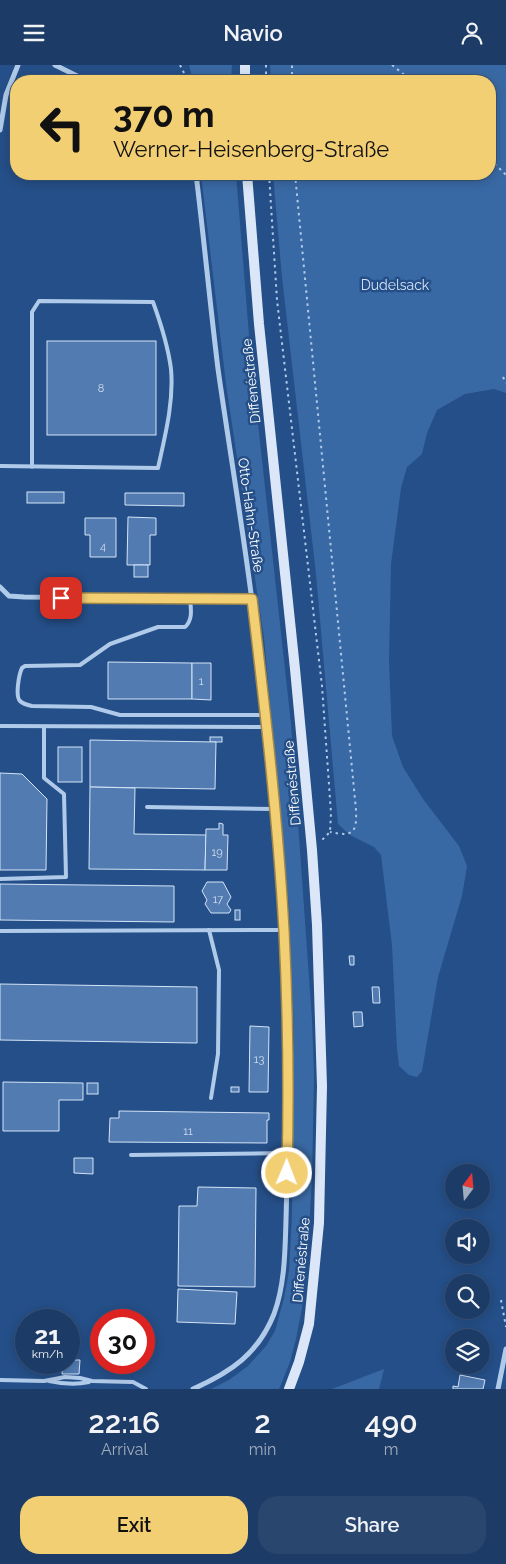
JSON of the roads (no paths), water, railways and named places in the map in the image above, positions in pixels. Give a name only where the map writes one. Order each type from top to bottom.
[{"type":"main road","name":"Diffenéstraße","points":[[247,180],[259,324],[296,669],[317,925],[322,1086],[319,1223],[309,1324],[299,1362],[289,1389]]},
{"type":"street","points":[[55,65],[75,75]]},
{"type":"street","points":[[0,130],[6,95],[10,85]]},
{"type":"street","name":"Otto-Hahn-Straße","points":[[193,1389],[219,1377],[243,1360],[262,1339],[274,1313],[282,1284],[285,1251],[287,1153],[287,1025],[284,930],[275,809],[252,599],[218,366],[197,180]]},
{"type":"street","points":[[0,587],[9,595],[24,597],[252,599]]},
{"type":"street","points":[[498,1389],[506,1349]]},
{"type":"lane","points":[[0,466],[32,467],[158,468],[170,410],[171,370],[164,335],[153,302],[39,301],[32,312],[32,467]]},
{"type":"lane","points":[[190,599],[191,618],[190,623],[185,627],[158,627],[110,644],[80,665],[25,666],[22,668],[19,677],[19,700],[26,705],[32,706],[91,707],[120,715],[266,715]]},
{"type":"lane","points":[[0,727],[267,727]]},
{"type":"lane","points":[[0,879],[66,877],[64,794],[44,778],[44,727]]},
{"type":"lane","points":[[147,807],[275,809]]},
{"type":"lane","points":[[209,930],[219,970],[218,1055],[211,1098]]},
{"type":"lane","points":[[0,931],[284,930]]},
{"type":"lane","points":[[132,1155],[287,1153]]},
{"type":"lane","points":[[0,1380],[44,1381],[65,1377],[92,1381],[133,1382],[146,1389]]},
{"type":"park label","name":"Dudelsack","points":[[395,285]]}]
